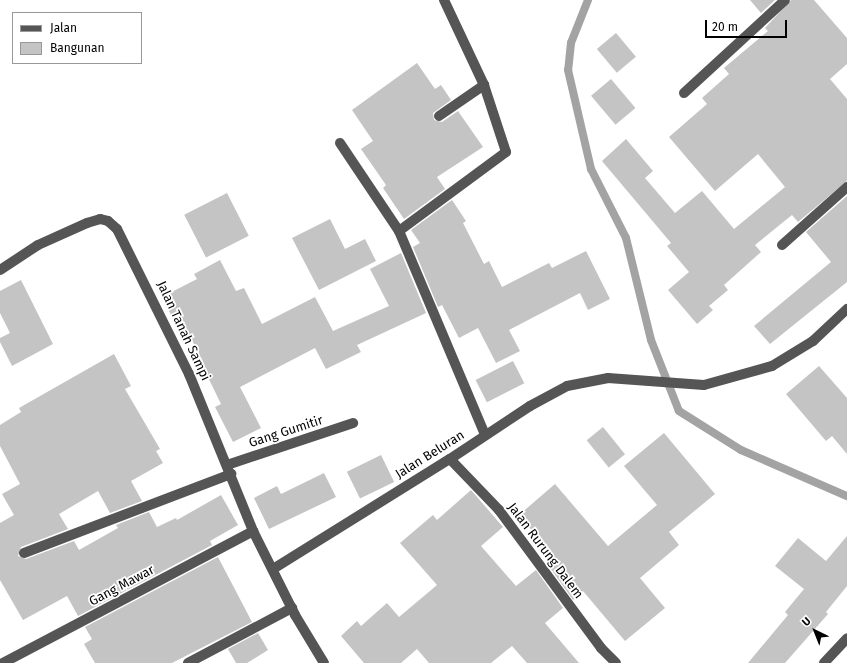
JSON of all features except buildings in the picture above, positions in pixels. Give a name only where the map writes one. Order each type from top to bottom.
[{"type":"street","points":[[399,231],[506,152],[484,85],[444,0]]},
{"type":"street","points":[[684,93],[785,0]]},
{"type":"street","points":[[439,116],[484,85]]},
{"type":"street","points":[[340,142],[399,231],[485,435]]},
{"type":"street","points":[[782,244],[847,187]]},
{"type":"street","name":"Jalan Tanah Sampi","points":[[0,270],[38,245],[72,229],[100,219],[108,221],[117,229],[138,267],[189,374],[232,474],[253,531],[292,608],[324,663]]},
{"type":"street","name":"Jalan Beluran","points":[[273,569],[450,459],[530,406],[567,386],[608,378],[704,385],[772,366],[813,342],[847,309]]},
{"type":"street","name":"Gang Gumitir","points":[[227,465],[353,423]]},
{"type":"street","name":"Jalan Rurung Dalem","points":[[450,459],[499,510],[597,642],[616,663]]},
{"type":"street","points":[[24,553],[232,474]]},
{"type":"street","name":"Gang Mawar","points":[[3,663],[253,531]]},
{"type":"street","points":[[188,663],[292,608]]},
{"type":"street","points":[[824,663],[847,638]]},
{"type":"waterway","points":[[588,0],[571,43],[568,70],[591,169],[626,238],[651,340],[679,411],[741,450],[847,496]]}]
